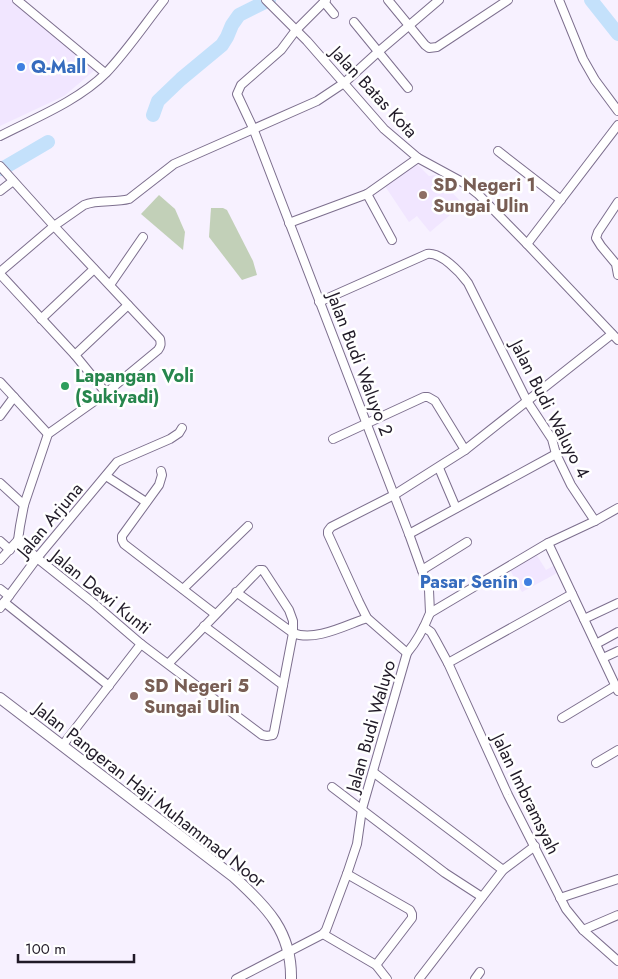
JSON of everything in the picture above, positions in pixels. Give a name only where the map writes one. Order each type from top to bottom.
[{"type":"main road","name":"Jalan Pangeran Haji Muhammad Noor","points":[[0,698],[234,877],[258,899],[282,933],[289,951],[291,979]]},
{"type":"street","points":[[17,0],[105,73]]},
{"type":"street","points":[[0,136],[60,106],[79,94],[105,73],[124,52],[164,0]]},
{"type":"street","points":[[388,0],[429,48],[434,48],[508,0]]},
{"type":"street","points":[[106,393],[75,355],[0,273],[54,226],[84,205],[129,199],[174,164],[253,128],[317,102],[344,83],[439,0]]},
{"type":"street","points":[[559,0],[583,59],[595,80],[618,111]]},
{"type":"street","points":[[296,30],[325,1],[334,14]]},
{"type":"street","name":"Jalan Batas Kota","points":[[268,2],[296,30],[384,129],[418,158],[464,183],[478,194],[616,336]]},
{"type":"street","points":[[354,22],[408,88]]},
{"type":"street","name":"Jalan Budi Waluyo 2","points":[[296,30],[281,50],[241,85],[237,94],[253,128],[409,534],[429,590],[430,612]]},
{"type":"street","points":[[527,244],[618,125]]},
{"type":"street","points":[[498,152],[561,200]]},
{"type":"street","points":[[289,223],[367,194],[418,158]]},
{"type":"street","points":[[0,166],[160,340],[158,350],[106,393],[48,434],[24,505],[18,540],[0,560]]},
{"type":"street","points":[[0,191],[13,181]]},
{"type":"street","points":[[367,194],[392,240]]},
{"type":"street","points":[[618,202],[596,238],[617,263],[618,275]]},
{"type":"street","points":[[110,285],[143,236]]},
{"type":"street","name":"Jalan Budi Waluyo 4","points":[[319,302],[431,253],[439,256],[460,272],[468,283],[527,401],[550,434],[556,454],[571,485],[595,521]]},
{"type":"street","points":[[41,319],[94,269]]},
{"type":"street","points":[[75,355],[128,305]]},
{"type":"street","points":[[407,653],[367,618],[328,531],[331,527],[394,495],[439,468],[616,336]]},
{"type":"street","points":[[0,382],[48,434]]},
{"type":"street","points":[[0,416],[14,397]]},
{"type":"street","points":[[333,439],[424,397],[428,397],[435,401],[465,450]]},
{"type":"street","name":"Jalan Arjuna","points":[[4,602],[37,558],[117,462],[170,439],[179,433],[182,428]]},
{"type":"street","points":[[409,534],[556,454]]},
{"type":"street","points":[[439,468],[456,508]]},
{"type":"street","points":[[161,471],[162,475],[159,484],[122,536],[122,540],[124,544],[215,614]]},
{"type":"street","points":[[106,476],[146,502]]},
{"type":"street","points":[[0,483],[24,505]]},
{"type":"street","points":[[430,612],[548,543],[618,508]]},
{"type":"street","points":[[183,589],[248,526]]},
{"type":"street","name":"Jalan Dewi Kunti","points":[[18,540],[141,644],[262,735],[268,736],[274,732],[283,685]]},
{"type":"street","points":[[0,541],[10,550]]},
{"type":"street","points":[[422,570],[467,542]]},
{"type":"street","points":[[548,543],[617,688],[562,718]]},
{"type":"street","points":[[168,664],[236,592],[259,570],[263,570],[289,610],[293,621],[293,633],[283,685],[204,626]]},
{"type":"street","points":[[0,589],[4,602],[109,686]]},
{"type":"street","points":[[236,592],[293,633],[304,636],[325,633],[367,618]]},
{"type":"street","points":[[448,663],[572,594]]},
{"type":"street","points":[[584,619],[618,603]]},
{"type":"street","name":"Jalan Budi Waluyo","points":[[323,934],[329,924],[348,874],[357,844],[362,809],[407,653],[418,640],[430,612]]},
{"type":"street","name":"Jalan Imbramsyah","points":[[424,627],[428,629],[435,639],[448,663],[508,795],[560,898],[583,930],[618,961]]},
{"type":"street","points":[[596,644],[618,632]]},
{"type":"street","points":[[62,746],[141,644]]},
{"type":"street","points":[[603,658],[618,650]]},
{"type":"street","points":[[596,763],[618,750]]},
{"type":"street","points":[[373,772],[503,870]]},
{"type":"street","points":[[332,787],[482,898]]},
{"type":"street","points":[[419,979],[503,870],[535,846]]},
{"type":"street","points":[[348,874],[410,910],[412,914],[412,918],[376,965]]},
{"type":"street","points":[[560,898],[618,879]]},
{"type":"street","points":[[583,930],[618,915]]},
{"type":"street","points":[[236,979],[323,934],[376,965],[387,979]]},
{"type":"street","points":[[475,979],[480,972]]},
{"type":"shaded area","points":[[0,0],[12,0],[96,69],[64,96],[0,126]]},
{"type":"shaded area","name":"SD Negeri 1 Sungai Ulin","points":[[417,164],[429,176],[435,175],[463,204],[430,232],[417,216],[409,222],[385,186]]},
{"type":"shaded area","name":"Pasar Senin","points":[[536,554],[546,570],[555,565],[559,572],[522,592],[510,570]]},
{"type":"green space","points":[[159,195],[175,209],[185,232],[183,250],[141,214]]},
{"type":"green space","points":[[211,208],[227,210],[253,261],[257,275],[242,280],[209,237]]},
{"type":"waterway","points":[[153,115],[158,101],[222,45],[239,15],[269,0]]},
{"type":"waterway","points":[[591,0],[618,34]]},
{"type":"waterway","points":[[0,168],[2,169],[48,142]]},
{"type":"place","name":"Q-Mall","points":[[21,67]]},
{"type":"place","name":"SD Negeri 1 Sungai Ulin","points":[[423,195]]},
{"type":"place","name":"Lapangan Voli (Sukiyadi)","points":[[65,386]]},
{"type":"place","name":"Pasar Senin","points":[[528,582]]},
{"type":"place","name":"SD Negeri 5 Sungai Ulin","points":[[134,696]]}]
